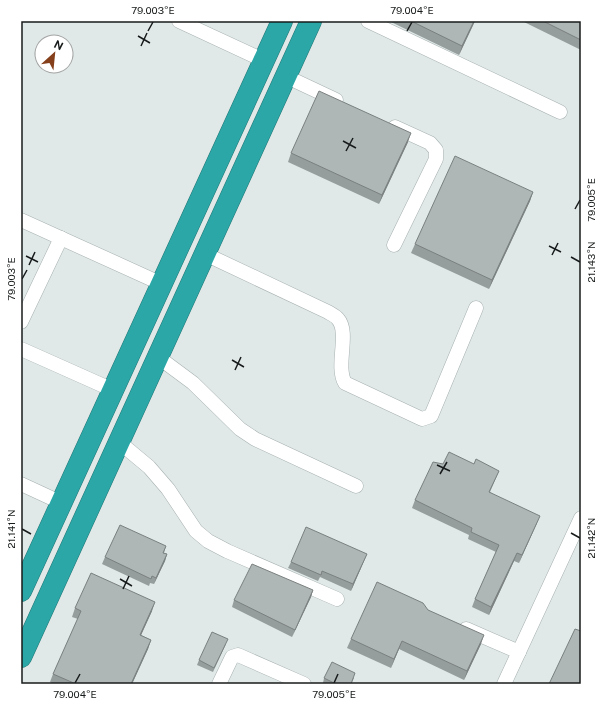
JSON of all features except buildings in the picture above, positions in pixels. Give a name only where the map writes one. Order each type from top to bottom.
[{"type":"highway","points":[[21,591],[282,21]]},
{"type":"highway","points":[[21,657],[311,21]]},
{"type":"street","points":[[179,21],[263,60]]},
{"type":"street","points":[[368,21],[560,112]]},
{"type":"street","points":[[285,76],[346,104]]},
{"type":"street","points":[[381,120],[430,143],[436,150],[436,159],[394,245]]},
{"type":"street","points":[[21,220],[162,284]]},
{"type":"street","points":[[21,322],[61,238]]},
{"type":"street","points":[[205,254],[328,312],[339,320],[342,327],[341,373],[345,383],[422,418],[431,416],[476,308]]},
{"type":"street","points":[[21,349],[113,390]]},
{"type":"street","points":[[158,357],[193,383],[240,429],[256,439],[356,486]]},
{"type":"street","points":[[119,442],[149,467],[168,489],[196,531],[208,541],[227,551],[337,599]]},
{"type":"street","points":[[21,484],[62,503]]},
{"type":"street","points":[[504,684],[581,518]]},
{"type":"street","points":[[456,624],[519,652]]},
{"type":"street","points":[[219,684],[232,657],[238,655],[304,684]]}]
